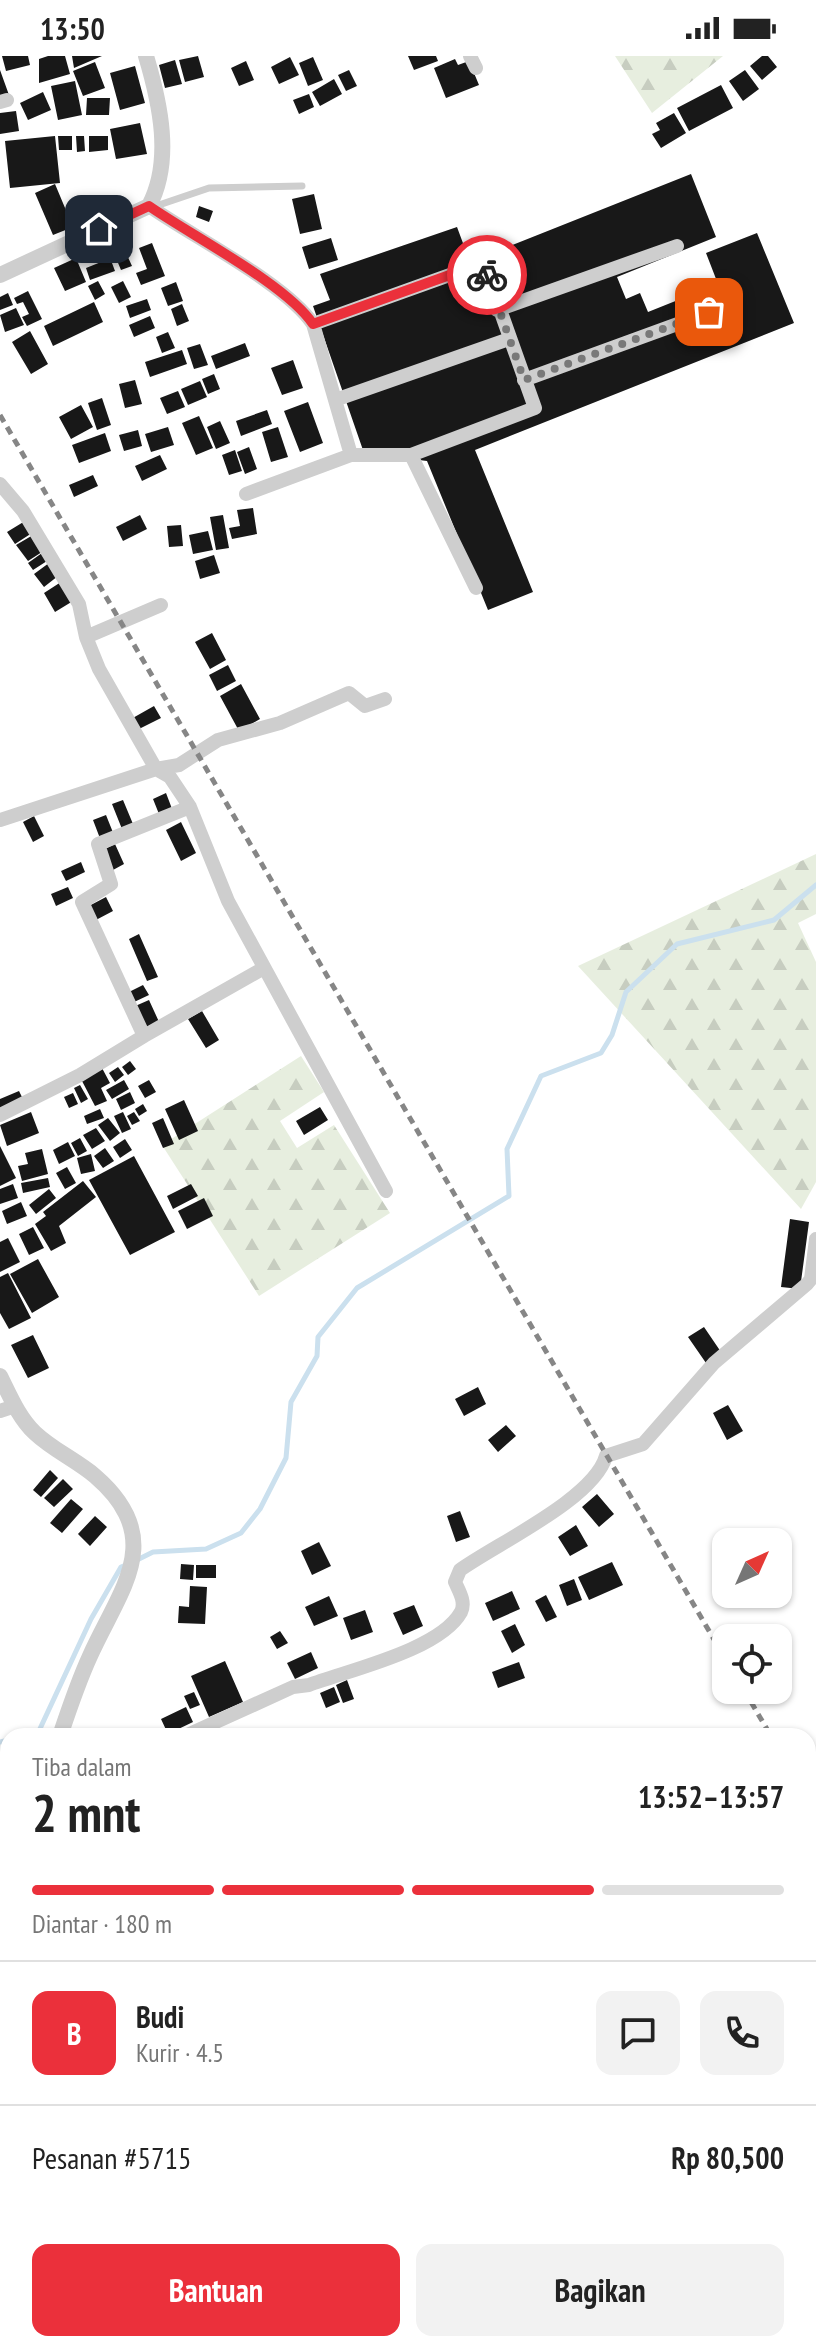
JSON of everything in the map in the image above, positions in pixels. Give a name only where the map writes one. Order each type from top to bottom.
[{"type":"street","points":[[0,275],[150,207],[160,178],[161,116],[146,56]]},
{"type":"street","points":[[150,207],[259,277],[303,310],[313,324],[351,455]]},
{"type":"street","points":[[497,310],[677,246]]},
{"type":"street","points":[[246,494],[351,455],[411,455],[535,408],[497,310],[488,276],[472,267],[313,324]]},
{"type":"street","points":[[524,380],[735,303]]},
{"type":"street","points":[[335,400],[509,339]]},
{"type":"street","points":[[411,455],[476,588]]},
{"type":"street","points":[[0,484],[23,511],[79,604],[86,637],[99,669],[156,769],[170,777],[190,807],[228,901],[386,1191]]},
{"type":"street","points":[[86,637],[161,605]]},
{"type":"street","points":[[0,820],[156,769],[179,765],[218,740],[280,723],[349,693],[365,706],[385,699]]},
{"type":"street","points":[[144,1036],[82,902],[111,884],[98,844],[190,807]]},
{"type":"street","points":[[0,1115],[80,1075],[264,968]]},
{"type":"street","points":[[203,1728],[293,1687],[309,1685],[436,1636],[461,1611],[463,1603],[455,1582],[460,1570],[561,1505],[597,1475],[606,1456],[643,1444],[714,1363],[807,1284],[811,1279],[816,1239]]},
{"type":"street","points":[[0,1376],[7,1409],[96,1477],[110,1492],[127,1518],[134,1556],[126,1586],[91,1654],[63,1728]]},
{"type":"lane","points":[[150,207],[209,188],[302,186]]},
{"type":"green space","points":[[615,56],[723,56],[652,113]]},
{"type":"green space","points":[[816,854],[816,914],[798,923],[816,962],[816,1182],[801,1209],[578,966]]},
{"type":"green space","points":[[301,1056],[324,1092],[280,1121],[297,1148],[334,1125],[390,1213],[259,1296],[162,1145]]},
{"type":"building","points":[[2,56],[28,56],[30,65],[6,71]]},
{"type":"building","points":[[65,56],[70,74],[39,83],[39,59]]},
{"type":"building","points":[[72,56],[102,56],[74,68]]},
{"type":"building","points":[[198,56],[204,77],[185,82],[179,60]]},
{"type":"building","points":[[408,56],[436,56],[438,61],[414,70]]},
{"type":"building","points":[[762,56],[768,56],[777,67],[762,80],[750,66]]},
{"type":"building","points":[[290,57],[299,75],[279,84],[271,67]]},
{"type":"building","points":[[313,57],[323,80],[308,86],[299,63]]},
{"type":"building","points":[[455,59],[458,65],[469,61],[479,85],[446,98],[434,68]]},
{"type":"building","points":[[175,60],[182,84],[165,88],[159,65]]},
{"type":"building","points":[[246,61],[254,80],[239,86],[231,68]]},
{"type":"building","points":[[95,62],[105,88],[83,96],[73,71]]},
{"type":"building","points":[[135,66],[145,103],[120,110],[110,73]]},
{"type":"building","points":[[0,70],[9,95],[0,98]]},
{"type":"building","points":[[349,70],[357,86],[346,91],[338,75]]},
{"type":"building","points":[[745,70],[759,89],[743,101],[729,81]]},
{"type":"building","points":[[334,79],[342,94],[320,106],[312,92]]},
{"type":"building","points":[[75,81],[82,115],[58,120],[51,86]]},
{"type":"building","points":[[721,85],[733,108],[689,131],[677,108]]},
{"type":"building","points":[[43,92],[51,110],[28,120],[20,103]]},
{"type":"building","points":[[309,94],[314,107],[299,114],[293,100]]},
{"type":"building","points":[[87,98],[110,98],[109,115],[86,115]]},
{"type":"building","points":[[16,111],[19,131],[0,134],[0,113]]},
{"type":"building","points":[[674,113],[686,133],[661,148],[652,134],[660,130],[656,123]]},
{"type":"building","points":[[140,123],[147,154],[116,159],[110,129]]},
{"type":"building","points":[[55,136],[60,183],[10,188],[5,141]]},
{"type":"building","points":[[58,136],[72,136],[72,150],[59,150]]},
{"type":"building","points":[[76,136],[84,136],[85,151],[77,152]]},
{"type":"building","points":[[89,136],[108,136],[108,150],[89,152]]},
{"type":"building","points":[[691,174],[716,237],[617,277],[626,299],[640,293],[648,312],[718,284],[706,253],[757,233],[794,323],[475,450],[533,592],[488,610],[427,461],[364,453],[313,306],[330,300],[320,274],[457,227],[467,254],[487,255]]},
{"type":"building","points":[[55,184],[73,227],[53,235],[35,193]]},
{"type":"building","points":[[314,194],[322,229],[300,234],[292,199]]},
{"type":"building","points":[[199,206],[213,211],[209,222],[196,217]]},
{"type":"building","points":[[331,238],[338,260],[309,269],[302,247]]},
{"type":"building","points":[[121,242],[132,266],[121,270],[111,246]]},
{"type":"building","points":[[152,243],[165,276],[141,285],[136,273],[147,269],[139,248]]},
{"type":"building","points":[[106,247],[115,271],[90,280],[86,268],[101,262],[97,250]]},
{"type":"building","points":[[76,258],[86,282],[65,291],[54,268]]},
{"type":"building","points":[[98,281],[105,294],[95,300],[88,286]]},
{"type":"building","points":[[123,281],[131,297],[119,303],[111,287]]},
{"type":"building","points":[[176,282],[183,301],[168,306],[161,288]]},
{"type":"building","points":[[28,291],[42,319],[27,326],[22,317],[29,314],[23,302],[17,304],[14,298]]},
{"type":"building","points":[[8,293],[13,305],[0,310],[0,297]]},
{"type":"building","points":[[147,299],[151,310],[130,318],[126,306]]},
{"type":"building","points":[[94,302],[103,322],[53,346],[44,326]]},
{"type":"building","points":[[182,304],[189,321],[177,326],[171,309]]},
{"type":"building","points":[[16,308],[24,325],[5,332],[0,315]]},
{"type":"building","points":[[150,316],[155,328],[134,337],[129,325]]},
{"type":"building","points":[[30,331],[48,364],[31,374],[12,342]]},
{"type":"building","points":[[168,332],[175,348],[162,353],[156,337]]},
{"type":"building","points":[[245,343],[250,356],[216,369],[211,356]]},
{"type":"building","points":[[200,344],[208,365],[194,369],[187,348]]},
{"type":"building","points":[[182,350],[187,364],[150,377],[145,362]]},
{"type":"building","points":[[293,360],[303,388],[282,395],[271,368]]},
{"type":"building","points":[[214,374],[220,389],[208,394],[202,379]]},
{"type":"building","points":[[135,380],[142,404],[125,408],[119,384]]},
{"type":"building","points":[[200,381],[207,397],[188,405],[181,389]]},
{"type":"building","points":[[178,391],[185,407],[167,414],[160,398]]},
{"type":"building","points":[[102,398],[111,425],[97,430],[88,403]]},
{"type":"building","points":[[308,402],[323,443],[300,452],[284,411]]},
{"type":"building","points":[[81,405],[93,427],[71,439],[59,417]]},
{"type":"building","points":[[267,410],[272,424],[241,436],[236,421]]},
{"type":"building","points":[[199,416],[213,448],[196,455],[182,423]]},
{"type":"building","points":[[220,421],[230,443],[216,449],[207,427]]},
{"type":"building","points":[[168,427],[174,445],[151,452],[145,434]]},
{"type":"building","points":[[278,427],[288,457],[271,462],[262,432]]},
{"type":"building","points":[[138,430],[142,446],[124,451],[119,435]]},
{"type":"building","points":[[105,433],[111,451],[79,463],[72,445]]},
{"type":"building","points":[[249,447],[257,469],[245,474],[237,452]]},
{"type":"building","points":[[235,450],[242,471],[229,475],[222,455]]},
{"type":"building","points":[[160,455],[167,469],[142,481],[135,466]]},
{"type":"building","points":[[93,475],[98,486],[74,497],[69,485]]},
{"type":"building","points":[[253,508],[257,534],[232,539],[229,528],[240,526],[237,510]]},
{"type":"building","points":[[140,515],[147,529],[123,541],[116,527]]},
{"type":"building","points":[[223,515],[229,548],[216,550],[210,517]]},
{"type":"building","points":[[25,521],[32,533],[15,544],[7,532]]},
{"type":"building","points":[[181,525],[183,546],[169,547],[167,526]]},
{"type":"building","points":[[208,531],[213,550],[193,554],[189,535]]},
{"type":"building","points":[[33,535],[42,552],[28,561],[16,545]]},
{"type":"building","points":[[42,553],[47,561],[33,570],[28,563]]},
{"type":"building","points":[[214,555],[220,573],[200,579],[195,561]]},
{"type":"building","points":[[49,563],[58,576],[44,587],[34,574]]},
{"type":"building","points":[[61,582],[73,601],[55,612],[44,593]]},
{"type":"building","points":[[212,633],[226,660],[210,669],[195,642]]},
{"type":"building","points":[[228,665],[236,681],[217,691],[209,675]]},
{"type":"building","points":[[241,684],[260,719],[239,731],[220,696]]},
{"type":"building","points":[[154,706],[161,718],[137,730],[131,719]]},
{"type":"building","points":[[166,793],[174,814],[161,819],[153,799]]},
{"type":"building","points":[[123,800],[133,824],[122,829],[112,804]]},
{"type":"building","points":[[106,815],[114,835],[101,841],[93,820]]},
{"type":"building","points":[[34,816],[44,836],[33,842],[23,822]]},
{"type":"building","points":[[181,822],[196,853],[181,861],[166,830]]},
{"type":"building","points":[[115,844],[124,864],[113,870],[103,850]]},
{"type":"building","points":[[81,862],[85,872],[66,881],[61,871]]},
{"type":"building","points":[[68,887],[73,898],[56,906],[51,894]]},
{"type":"building","points":[[106,897],[113,911],[94,921],[87,907]]},
{"type":"building","points":[[139,934],[158,977],[147,981],[129,939]]},
{"type":"building","points":[[143,985],[149,995],[132,1003],[127,993]]},
{"type":"building","points":[[149,1000],[160,1024],[144,1032],[133,1007]]},
{"type":"building","points":[[202,1011],[219,1040],[206,1048],[188,1019]]},
{"type":"building","points":[[130,1061],[136,1069],[128,1075],[122,1067]]},
{"type":"building","points":[[118,1067],[124,1075],[115,1082],[109,1073]]},
{"type":"building","points":[[102,1068],[110,1083],[101,1088],[107,1101],[95,1106],[82,1081]]},
{"type":"building","points":[[124,1080],[129,1089],[112,1099],[106,1090]]},
{"type":"building","points":[[149,1080],[156,1092],[145,1098],[138,1086]]},
{"type":"building","points":[[80,1085],[88,1099],[81,1103],[74,1088]]},
{"type":"building","points":[[19,1091],[24,1101],[0,1111],[0,1099]]},
{"type":"building","points":[[130,1092],[135,1103],[121,1110],[116,1099]]},
{"type":"building","points":[[73,1093],[78,1104],[69,1108],[64,1097]]},
{"type":"building","points":[[184,1100],[198,1131],[179,1140],[165,1109]]},
{"type":"building","points":[[143,1104],[147,1111],[139,1116],[135,1109]]},
{"type":"building","points":[[320,1107],[328,1120],[304,1135],[296,1121]]},
{"type":"building","points":[[100,1109],[104,1118],[87,1124],[84,1116]]},
{"type":"building","points":[[31,1112],[39,1133],[7,1146],[0,1125]]},
{"type":"building","points":[[123,1112],[131,1129],[122,1133],[114,1116]]},
{"type":"building","points":[[134,1112],[140,1121],[132,1125],[127,1116]]},
{"type":"building","points":[[108,1118],[120,1133],[110,1141],[98,1125]]},
{"type":"building","points":[[163,1118],[174,1144],[163,1148],[152,1123]]},
{"type":"building","points":[[96,1128],[105,1141],[92,1149],[83,1135]]},
{"type":"building","points":[[80,1138],[87,1151],[78,1156],[71,1143]]},
{"type":"building","points":[[125,1139],[132,1150],[120,1158],[113,1147]]},
{"type":"building","points":[[68,1142],[75,1156],[59,1164],[53,1150]]},
{"type":"building","points":[[0,1146],[16,1178],[0,1186]]},
{"type":"building","points":[[105,1148],[114,1161],[103,1168],[94,1156]]},
{"type":"building","points":[[42,1149],[48,1174],[22,1181],[18,1166],[28,1164],[25,1153]]},
{"type":"building","points":[[91,1154],[95,1171],[81,1174],[77,1158]]},
{"type":"building","points":[[134,1156],[175,1232],[130,1255],[89,1180]]},
{"type":"building","points":[[67,1167],[76,1183],[65,1189],[56,1173]]},
{"type":"building","points":[[48,1178],[50,1187],[23,1193],[21,1183]]},
{"type":"building","points":[[83,1181],[96,1197],[59,1226],[66,1243],[51,1251],[35,1224],[46,1216],[43,1212]]},
{"type":"building","points":[[13,1184],[18,1198],[0,1204],[0,1189]]},
{"type":"building","points":[[191,1184],[198,1196],[173,1209],[167,1196]]},
{"type":"building","points":[[49,1189],[56,1198],[36,1214],[29,1205]]},
{"type":"building","points":[[204,1198],[213,1216],[187,1229],[178,1211]]},
{"type":"building","points":[[21,1202],[27,1216],[7,1224],[2,1211]]},
{"type":"building","points":[[790,1219],[809,1222],[800,1289],[781,1287]]},
{"type":"building","points":[[33,1227],[44,1248],[29,1255],[19,1234]]},
{"type":"building","points":[[8,1238],[20,1262],[0,1272],[0,1242]]},
{"type":"building","points":[[38,1259],[59,1297],[32,1313],[10,1274]]},
{"type":"building","points":[[8,1273],[31,1318],[9,1329],[0,1313],[0,1277]]},
{"type":"building","points":[[704,1327],[721,1352],[706,1363],[688,1337]]},
{"type":"building","points":[[33,1335],[49,1368],[28,1378],[11,1345]]},
{"type":"building","points":[[478,1387],[486,1404],[464,1416],[455,1399]]},
{"type":"building","points":[[728,1405],[743,1431],[727,1440],[713,1413]]},
{"type":"building","points":[[506,1425],[516,1436],[498,1452],[488,1440]]},
{"type":"building","points":[[50,1470],[58,1478],[41,1497],[33,1490]]},
{"type":"building","points":[[63,1479],[73,1489],[54,1507],[44,1498]]},
{"type":"building","points":[[597,1494],[614,1514],[599,1527],[582,1507]]},
{"type":"building","points":[[71,1499],[83,1509],[62,1533],[50,1523]]},
{"type":"building","points":[[460,1511],[470,1537],[456,1542],[447,1516]]},
{"type":"building","points":[[95,1516],[107,1527],[90,1546],[78,1534]]},
{"type":"building","points":[[576,1525],[588,1546],[570,1556],[558,1537]]},
{"type":"building","points":[[319,1542],[331,1566],[312,1575],[301,1551]]},
{"type":"building","points":[[612,1562],[623,1585],[589,1600],[578,1577]]},
{"type":"building","points":[[181,1564],[194,1565],[193,1580],[180,1579]]},
{"type":"building","points":[[196,1565],[216,1565],[216,1578],[196,1578]]},
{"type":"building","points":[[574,1579],[582,1600],[567,1606],[559,1585]]},
{"type":"building","points":[[190,1586],[207,1587],[205,1624],[178,1623],[179,1606],[189,1607]]},
{"type":"building","points":[[512,1591],[520,1609],[493,1621],[485,1603]]},
{"type":"building","points":[[546,1595],[557,1617],[546,1622],[535,1601]]},
{"type":"building","points":[[329,1596],[338,1616],[314,1626],[305,1607]]},
{"type":"building","points":[[414,1605],[423,1626],[403,1635],[393,1613]]},
{"type":"building","points":[[365,1610],[373,1632],[351,1640],[343,1618]]},
{"type":"building","points":[[515,1624],[525,1645],[512,1653],[501,1631]]},
{"type":"building","points":[[280,1631],[288,1643],[277,1649],[270,1637]]},
{"type":"building","points":[[311,1652],[318,1668],[295,1679],[287,1663]]},
{"type":"building","points":[[225,1661],[243,1702],[209,1717],[191,1676]]},
{"type":"building","points":[[519,1662],[525,1678],[498,1688],[492,1672]]},
{"type":"building","points":[[347,1680],[354,1699],[343,1703],[336,1685]]},
{"type":"building","points":[[334,1687],[340,1702],[326,1708],[320,1693]]},
{"type":"building","points":[[194,1692],[200,1705],[190,1709],[184,1696]]},
{"type":"building","points":[[186,1707],[193,1722],[180,1728],[165,1728],[161,1719]]},
{"type":"waterway","points":[[135,1561],[153,1552],[206,1549],[241,1533],[260,1509],[286,1458],[291,1402],[317,1356],[318,1337],[357,1288],[509,1196],[507,1149],[541,1076],[601,1053],[612,1035],[626,992],[677,944],[774,920],[816,885]]},
{"type":"waterway","points":[[40,1728],[91,1619],[121,1567],[126,1565]]},
{"type":"railway","points":[[0,415],[712,1636]]},
{"type":"railway","points":[[752,1704],[766,1728]]},
{"type":"way so far","points":[[487,275],[524,380],[709,312]]},
{"type":"route","points":[[99,229],[149,206],[259,277],[303,310],[313,324],[472,267],[487,275]]}]
